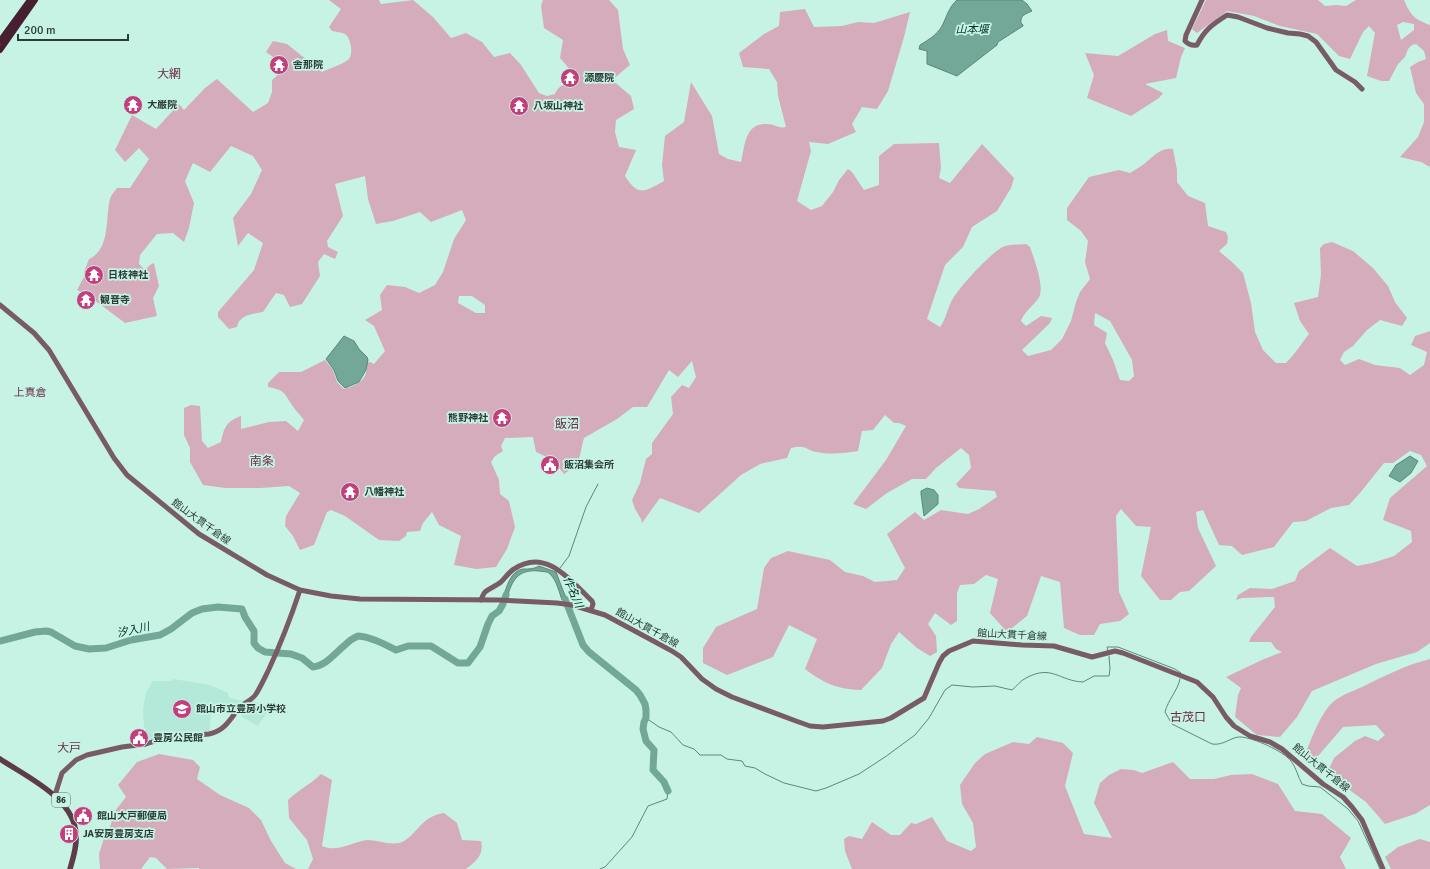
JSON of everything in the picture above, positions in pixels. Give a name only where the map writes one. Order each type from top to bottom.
[{"type":"highway","points":[[0,42],[30,0]]},
{"type":"highway","points":[[0,50],[35,0]]},
{"type":"main road","points":[[1202,0],[1186,35],[1185,41],[1188,44],[1193,46],[1197,44],[1207,28],[1227,15],[1238,17],[1268,28],[1308,36],[1316,42],[1336,70],[1355,82],[1362,90]]},
{"type":"main road","name":"館山大貫千倉線","points":[[0,305],[34,333],[50,350],[114,458],[127,475],[205,538],[266,575],[300,590],[344,598],[498,600],[561,603],[591,610],[610,617],[677,654],[702,680],[724,694],[796,721],[817,727],[878,722],[891,718],[924,698],[943,656],[949,651],[973,641],[1022,646],[1054,646],[1092,657],[1118,652],[1131,655],[1197,682],[1213,697],[1226,717],[1234,726],[1250,736],[1276,745],[1289,754],[1323,784],[1342,797],[1352,807],[1365,827],[1383,869]]},
{"type":"main road","points":[[481,600],[485,592],[495,586],[518,566],[536,562],[547,564],[559,569],[592,601],[593,604],[591,610]]},
{"type":"main road","points":[[55,794],[62,773],[76,760],[87,755],[122,747],[146,744],[164,738],[203,735],[218,732],[228,723],[238,708],[256,695],[279,646],[300,590]]},
{"type":"main road","name":"86","points":[[0,759],[55,794],[67,809],[74,822],[76,830],[76,844],[70,869]]},
{"type":"shaded area","points":[[329,0],[379,0],[381,4],[413,0],[433,17],[451,38],[466,33],[482,42],[494,57],[510,53],[521,65],[539,93],[547,96],[555,94],[561,86],[575,81],[572,72],[560,58],[563,40],[544,28],[541,6],[543,0],[609,0],[618,10],[623,49],[630,65],[612,80],[631,96],[634,109],[616,120],[615,132],[619,147],[636,150],[625,176],[638,190],[647,190],[664,181],[662,165],[665,136],[684,122],[691,82],[712,116],[719,154],[728,159],[741,162],[747,136],[750,131],[760,124],[786,127],[778,96],[777,82],[769,69],[743,67],[739,53],[764,34],[779,26],[780,12],[805,9],[814,27],[842,26],[858,22],[874,23],[910,12],[888,91],[877,109],[862,107],[852,124],[856,132],[828,144],[809,142],[811,151],[797,201],[811,210],[822,206],[848,169],[852,172],[864,190],[879,185],[879,156],[894,144],[939,143],[941,168],[939,178],[950,183],[982,144],[1014,178],[1011,188],[997,211],[972,227],[963,247],[945,265],[927,319],[940,327],[944,321],[951,302],[966,281],[981,265],[1001,248],[1010,245],[1026,244],[1030,247],[1041,288],[1038,299],[1026,312],[1021,321],[1026,326],[1041,316],[1052,318],[1050,323],[1022,350],[1028,356],[1051,350],[1062,339],[1071,321],[1080,292],[1090,279],[1085,262],[1088,241],[1081,231],[1067,220],[1067,208],[1089,177],[1119,170],[1130,173],[1160,151],[1173,149],[1177,170],[1177,182],[1188,196],[1205,203],[1208,226],[1226,232],[1228,237],[1227,244],[1219,251],[1243,273],[1251,303],[1255,332],[1263,350],[1276,363],[1286,363],[1309,334],[1300,321],[1294,303],[1318,297],[1321,275],[1320,248],[1324,244],[1332,242],[1353,251],[1373,268],[1388,286],[1395,302],[1407,318],[1402,326],[1380,320],[1367,330],[1353,346],[1344,352],[1340,360],[1345,365],[1359,359],[1375,365],[1400,368],[1410,375],[1424,365],[1427,352],[1411,345],[1415,336],[1430,331],[1430,643],[1417,652],[1376,664],[1312,691],[1297,717],[1280,737],[1257,735],[1235,717],[1238,695],[1241,688],[1226,677],[1282,652],[1276,649],[1271,642],[1249,642],[1251,637],[1275,607],[1274,597],[1242,598],[1236,600],[1238,595],[1250,588],[1272,589],[1295,581],[1299,571],[1330,548],[1357,566],[1394,556],[1412,542],[1411,531],[1383,520],[1390,498],[1427,466],[1421,455],[1410,451],[1393,463],[1384,463],[1349,505],[1331,508],[1306,521],[1293,522],[1274,547],[1242,555],[1232,546],[1219,545],[1203,510],[1196,512],[1198,528],[1216,566],[1189,591],[1180,592],[1171,600],[1160,600],[1141,576],[1151,527],[1136,526],[1121,509],[1116,516],[1119,592],[1129,614],[1120,621],[1100,624],[1094,635],[1080,635],[1064,628],[1060,582],[1041,576],[1027,616],[1007,632],[990,613],[998,579],[986,575],[974,584],[960,585],[957,593],[957,621],[951,625],[935,613],[928,624],[936,636],[937,652],[930,656],[917,648],[899,632],[891,644],[882,668],[861,690],[832,685],[805,669],[817,639],[789,625],[773,657],[727,675],[703,663],[703,648],[716,627],[757,609],[764,568],[771,558],[788,551],[830,560],[845,572],[863,576],[875,582],[897,580],[905,568],[887,534],[915,512],[924,520],[941,510],[968,514],[979,509],[997,497],[995,491],[959,488],[956,484],[971,468],[969,455],[961,448],[936,468],[926,479],[912,479],[887,493],[866,509],[853,504],[886,460],[906,426],[899,423],[894,423],[885,415],[873,430],[862,431],[858,451],[822,453],[803,447],[791,448],[787,458],[760,464],[741,475],[699,513],[660,498],[642,523],[632,500],[640,483],[646,459],[652,454],[652,443],[673,414],[671,397],[682,385],[689,388],[696,377],[692,361],[678,377],[669,370],[647,407],[633,407],[617,419],[584,438],[577,463],[564,474],[553,460],[536,452],[533,437],[505,438],[501,446],[503,451],[495,456],[491,462],[499,480],[500,494],[509,501],[515,527],[507,549],[496,567],[476,569],[454,565],[461,536],[439,525],[432,512],[423,523],[420,531],[407,532],[406,536],[399,541],[379,540],[345,516],[331,510],[327,512],[314,545],[300,550],[293,536],[285,526],[286,516],[300,493],[289,486],[225,488],[203,485],[190,462],[190,448],[184,435],[184,408],[191,405],[200,406],[202,441],[208,448],[221,442],[223,432],[229,422],[241,416],[241,429],[269,422],[286,421],[298,431],[304,420],[284,393],[268,387],[268,383],[279,372],[301,372],[325,360],[333,370],[337,382],[344,389],[354,386],[361,381],[366,374],[367,363],[370,362],[374,364],[385,351],[374,326],[365,320],[382,310],[380,295],[387,285],[405,287],[419,293],[435,285],[443,272],[454,239],[466,220],[462,210],[431,222],[420,212],[393,221],[376,224],[368,199],[365,176],[335,184],[343,216],[327,241],[328,247],[338,252],[335,259],[324,254],[318,262],[320,276],[302,304],[290,307],[284,295],[276,293],[263,312],[243,318],[238,323],[237,327],[229,329],[218,317],[218,312],[254,270],[263,243],[248,233],[238,246],[233,218],[251,194],[262,170],[253,156],[231,146],[210,172],[193,163],[185,181],[194,203],[189,228],[184,242],[173,233],[157,234],[140,255],[139,264],[145,270],[154,263],[159,286],[153,298],[157,316],[125,323],[85,293],[77,290],[85,275],[84,272],[89,259],[101,248],[104,241],[111,196],[117,188],[130,188],[149,159],[139,148],[125,162],[115,150],[132,115],[156,129],[179,104],[184,110],[205,88],[217,79],[253,112],[268,103],[272,92],[272,80],[287,67],[266,52],[273,41],[287,44],[322,72],[350,58],[351,47],[347,36],[340,32],[332,31],[329,27],[341,9]],"holes":[[[459,296],[472,296],[485,305],[485,313],[476,313],[458,303]],[[1095,313],[1110,321],[1132,360],[1134,376],[1129,381],[1120,380],[1105,343],[1107,333],[1094,325]]]},
{"type":"shaded area","points":[[1206,0],[1318,0],[1325,6],[1346,6],[1356,0],[1404,0],[1414,16],[1420,21],[1430,25],[1430,167],[1421,162],[1400,157],[1418,137],[1424,122],[1424,104],[1416,93],[1410,67],[1426,59],[1424,51],[1416,44],[1412,45],[1408,49],[1405,57],[1398,64],[1389,81],[1381,81],[1367,76],[1375,33],[1369,26],[1363,32],[1350,59],[1339,56],[1317,34],[1280,26],[1254,16],[1227,11],[1197,33],[1192,29]],"holes":[[[1403,22],[1414,24],[1414,30],[1401,40],[1397,25]]]},
{"type":"shaded area","points":[[1167,30],[1168,41],[1185,48],[1181,57],[1176,78],[1145,84],[1163,93],[1159,98],[1131,116],[1087,98],[1094,75],[1085,53],[1118,56],[1155,34]]},
{"type":"shaded area","points":[[1430,659],[1430,805],[1415,814],[1385,824],[1366,802],[1344,786],[1328,771],[1334,758],[1355,741],[1365,736],[1378,741],[1385,735],[1376,725],[1343,727],[1312,763],[1303,760],[1318,724],[1326,710],[1333,702],[1345,694],[1395,671]]},
{"type":"shaded area","name":"館山市立豊房小学校","points":[[174,679],[210,685],[228,693],[229,698],[249,702],[252,700],[268,711],[258,726],[242,717],[239,706],[237,708],[229,706],[222,707],[221,712],[211,710],[210,731],[164,735],[148,740],[148,735],[144,727],[143,709],[146,693],[153,681],[171,681]]},
{"type":"shaded area","points":[[1037,737],[1063,743],[1073,753],[1065,786],[1084,834],[1112,838],[1094,803],[1100,783],[1109,775],[1121,769],[1134,770],[1142,773],[1173,762],[1190,779],[1214,779],[1231,775],[1252,774],[1278,784],[1295,811],[1322,814],[1351,838],[1340,857],[1346,869],[852,869],[845,851],[844,839],[849,836],[862,839],[872,822],[891,835],[900,835],[911,823],[916,824],[932,817],[947,841],[971,851],[976,847],[973,823],[962,804],[960,785],[975,763],[985,754],[1013,742],[1029,744]]},
{"type":"shaded area","points":[[159,754],[193,760],[200,767],[197,779],[220,795],[249,808],[261,820],[271,841],[285,863],[296,869],[167,869],[156,858],[150,857],[141,869],[100,869],[99,854],[105,835],[110,827],[115,811],[126,797],[118,785],[137,762]]},
{"type":"shaded area","points":[[321,774],[332,780],[322,846],[328,848],[339,848],[367,840],[400,843],[431,817],[444,813],[457,823],[462,840],[481,841],[482,846],[479,857],[466,869],[308,869],[313,859],[307,840],[289,818],[288,800]]},
{"type":"shaded area","points":[[1420,839],[1430,842],[1430,869],[1391,869],[1385,857],[1398,847]]},
{"type":"water","name":"山本堰","points":[[957,0],[1022,0],[1032,11],[1022,16],[1021,23],[1023,26],[998,42],[997,45],[957,76],[927,64],[927,51],[919,49],[920,45],[938,32],[950,9]]},
{"type":"water","points":[[344,336],[354,341],[368,360],[366,370],[359,382],[345,388],[338,381],[334,370],[326,359]]},
{"type":"water","points":[[1410,456],[1418,461],[1411,473],[1400,482],[1389,476],[1396,465]]},
{"type":"water","points":[[927,488],[934,490],[938,495],[938,504],[924,516],[921,491]]},
{"type":"water","points":[[539,566],[556,572],[568,601],[562,600],[556,583],[550,574],[539,571],[521,574],[511,586],[507,598],[503,597],[512,576],[515,573],[519,570]]},
{"type":"waterway","points":[[560,568],[569,556],[586,507],[598,484]]},
{"type":"waterway","name":"作名川","points":[[0,641],[35,632],[46,631],[51,632],[75,646],[89,649],[106,648],[131,640],[160,635],[171,629],[192,613],[202,609],[218,607],[242,609],[254,631],[254,643],[258,648],[265,652],[291,654],[302,658],[313,667],[326,662],[358,636],[373,639],[396,650],[408,646],[431,646],[458,663],[468,663],[480,647],[488,624],[492,616],[499,611],[506,595]]},
{"type":"waterway","name":"作名川","points":[[565,599],[583,645],[589,652],[636,690],[645,704],[646,718],[643,729],[646,741],[654,750],[653,770],[664,782],[668,791]]},
{"type":"waterway","points":[[1108,651],[1107,647],[1118,647],[1175,669],[1181,673]]},
{"type":"waterway","points":[[646,718],[659,727],[671,732],[683,745],[694,749],[700,755],[721,755],[727,759],[742,761],[745,766],[755,768],[784,783],[816,791],[859,774],[915,735],[929,718],[945,690],[952,685],[973,687],[995,686],[1012,690],[1026,678],[1042,673],[1055,674],[1068,679],[1083,682],[1094,676],[1109,676],[1109,656]]},
{"type":"waterway","points":[[1180,679],[1165,712],[1172,724],[1212,744],[1220,744],[1234,738],[1241,737],[1260,742],[1282,753],[1293,763],[1302,784],[1320,787],[1348,809],[1358,821],[1380,869]]},
{"type":"waterway","name":"作名川","points":[[600,869],[605,867],[632,837],[648,806],[667,799],[668,791]]},
{"type":"place","name":"舎那院","points":[[279,65]]},
{"type":"place","name":"源慶院","points":[[570,78]]},
{"type":"place","name":"大巌院","points":[[133,105]]},
{"type":"place","name":"八坂山神社","points":[[519,106]]},
{"type":"place","name":"日枝神社","points":[[94,275]]},
{"type":"place","name":"観音寺","points":[[86,300]]},
{"type":"place","name":"熊野神社","points":[[502,418]]},
{"type":"place","name":"飯沼集会所","points":[[550,465]]},
{"type":"place","name":"八幡神社","points":[[350,492]]},
{"type":"place","name":"館山市立豊房小学校","points":[[182,709]]},
{"type":"place","name":"豊房公民館","points":[[139,738]]},
{"type":"place","name":"館山大戸郵便局","points":[[83,816]]},
{"type":"place","name":"JA安房豊房支店","points":[[69,834]]},
{"type":"district","name":"大網","points":[[169,74]]},
{"type":"district","name":"上真倉","points":[[30,392]]},
{"type":"district","name":"飯沼","points":[[567,424]]},
{"type":"district","name":"南条","points":[[262,461]]},
{"type":"district","name":"古茂口","points":[[1188,717]]},
{"type":"district","name":"大戸","points":[[69,748]]},
{"type":"water label","name":"汐入川","points":[[133,630]]}]
